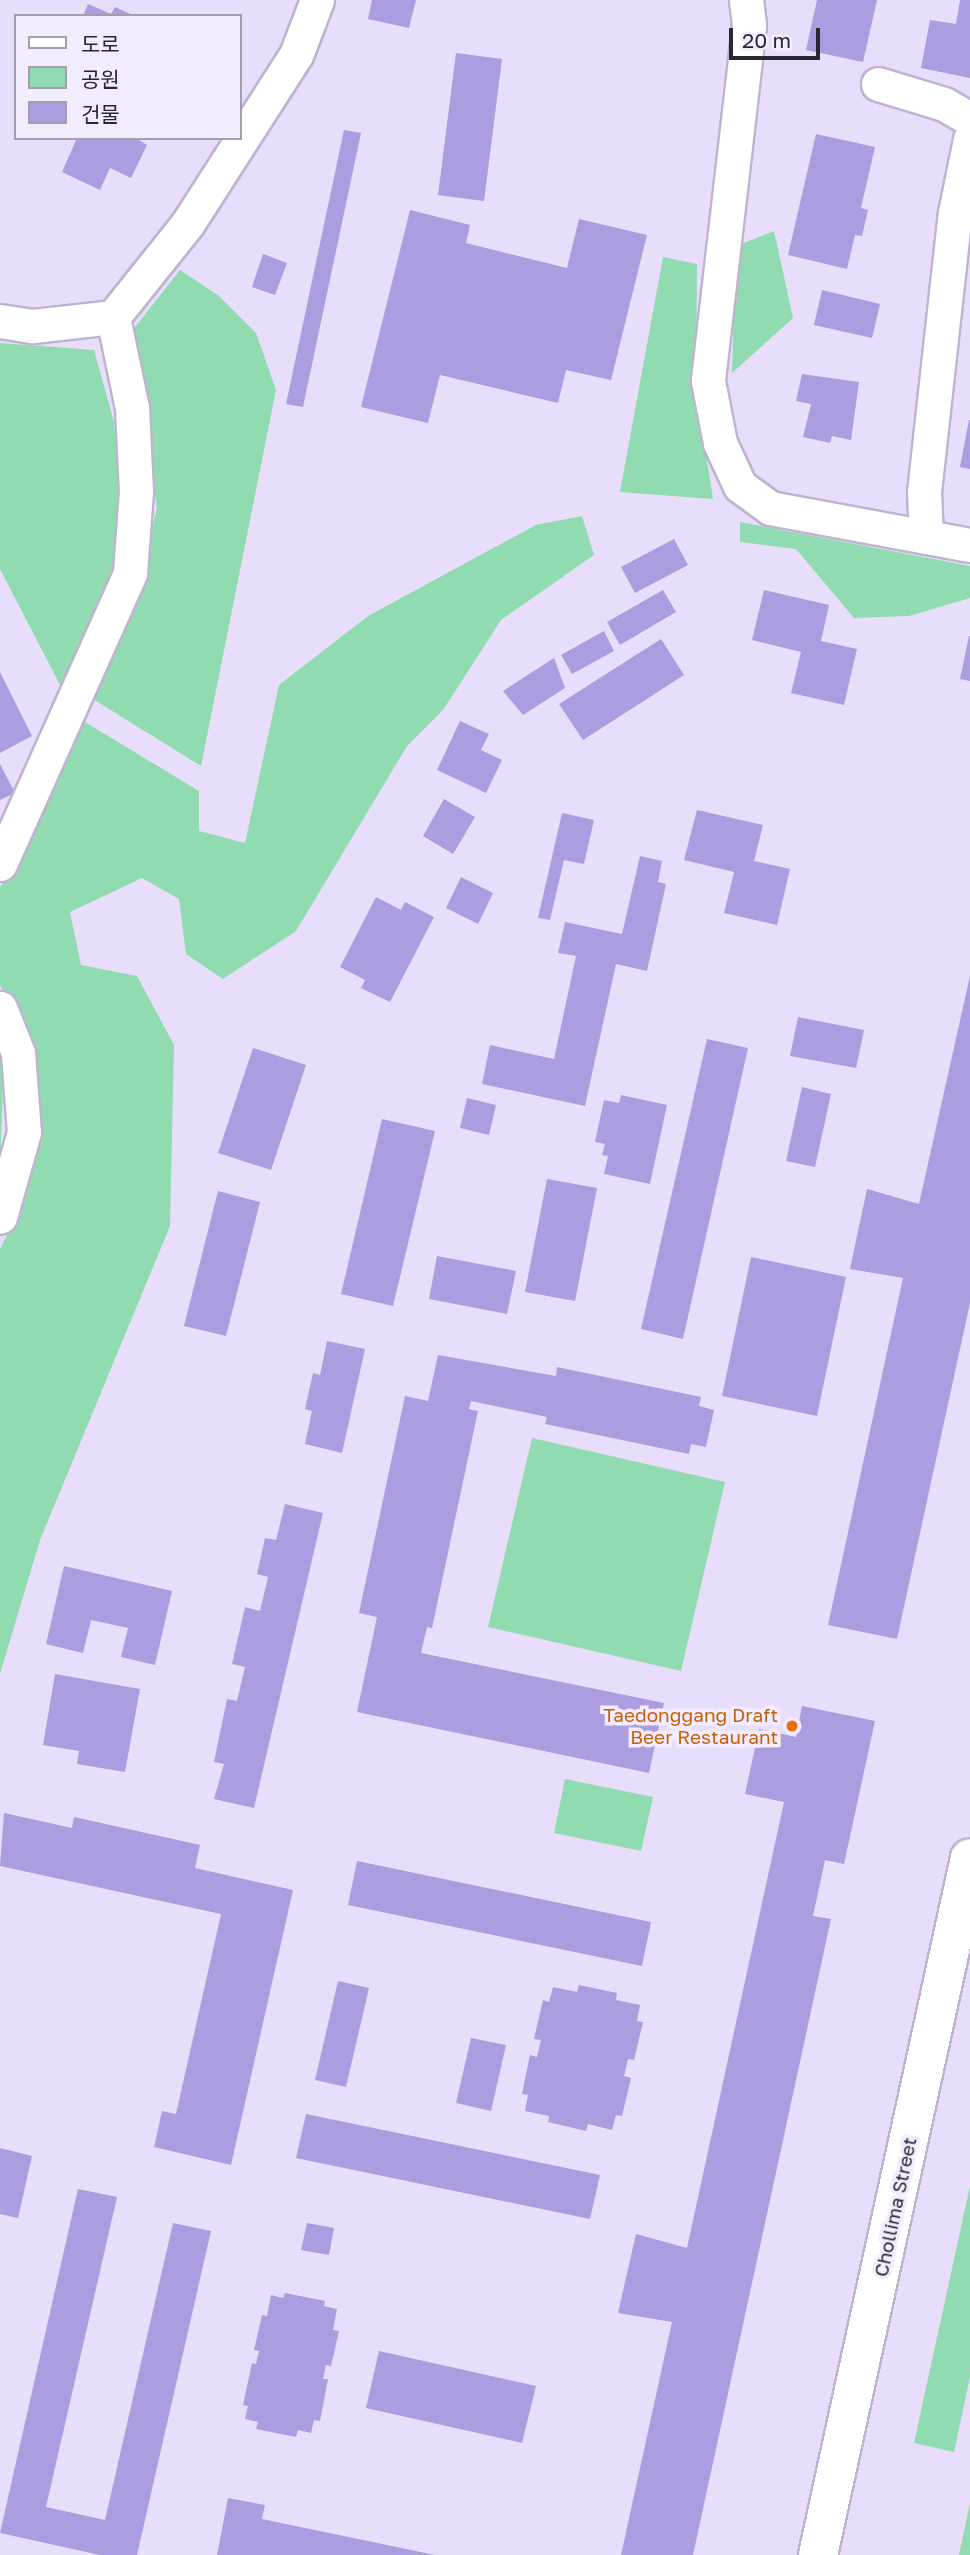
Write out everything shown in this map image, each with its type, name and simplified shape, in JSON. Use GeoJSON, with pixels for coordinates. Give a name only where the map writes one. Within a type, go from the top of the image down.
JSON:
{"type":"FeatureCollection","features":[{"type":"Feature","properties":{"kind":"main road","name":"Chollima Street"},"geometry":{"type":"LineString","coordinates":[[818,2555],[970,1858]]}},
{"type":"Feature","properties":{"kind":"street"},"geometry":{"type":"LineString","coordinates":[[242,139],[296,55],[317,0]]}},
{"type":"Feature","properties":{"kind":"street"},"geometry":{"type":"LineString","coordinates":[[746,0],[749,24],[708,381],[720,443],[740,486],[770,508],[970,545]]}},
{"type":"Feature","properties":{"kind":"street"},"geometry":{"type":"LineString","coordinates":[[877,84],[944,104],[970,120]]}},
{"type":"Feature","properties":{"kind":"street"},"geometry":{"type":"LineString","coordinates":[[926,537],[924,492],[955,213],[970,139]]}},
{"type":"Feature","properties":{"kind":"street"},"geometry":{"type":"LineString","coordinates":[[0,321],[33,326],[113,317],[188,223],[241,140]]}},
{"type":"Feature","properties":{"kind":"street"},"geometry":{"type":"LineString","coordinates":[[0,864],[130,573],[136,492],[132,408],[113,317]]}},
{"type":"Feature","properties":{"kind":"street"},"geometry":{"type":"LineString","coordinates":[[0,1008],[18,1053],[24,1132],[0,1217]]}},
{"type":"Feature","properties":{"kind":"green space"},"geometry":{"type":"Polygon","coordinates":[[[774,231],[793,318],[732,373],[736,246],[774,231]]]}},
{"type":"Feature","properties":{"kind":"green space"},"geometry":{"type":"Polygon","coordinates":[[[663,257],[697,264],[696,391],[713,499],[620,492],[663,257]]]}},
{"type":"Feature","properties":{"kind":"green space"},"geometry":{"type":"Polygon","coordinates":[[[180,270],[218,295],[256,333],[276,390],[201,766],[88,696],[129,622],[157,508],[132,331],[180,270]]]}},
{"type":"Feature","properties":{"kind":"green space"},"geometry":{"type":"Polygon","coordinates":[[[0,343],[94,350],[114,422],[121,504],[114,580],[60,685],[0,569],[0,343]]]}},
{"type":"Feature","properties":{"kind":"green space"},"geometry":{"type":"Polygon","coordinates":[[[582,516],[594,555],[501,620],[443,710],[407,746],[296,931],[223,979],[186,954],[179,899],[142,878],[70,912],[81,965],[137,976],[174,1045],[170,1226],[40,1540],[0,1674],[0,1249],[19,1212],[24,1043],[0,985],[0,888],[80,719],[199,791],[199,831],[245,843],[279,685],[368,616],[536,525],[582,516]]]}},
{"type":"Feature","properties":{"kind":"green space"},"geometry":{"type":"Polygon","coordinates":[[[740,522],[970,566],[970,598],[909,616],[854,618],[796,549],[740,542],[740,522]]]}},
{"type":"Feature","properties":{"kind":"green space"},"geometry":{"type":"Polygon","coordinates":[[[0,1045],[4,1058],[0,1168],[0,1045]]]}},
{"type":"Feature","properties":{"kind":"green space"},"geometry":{"type":"Polygon","coordinates":[[[532,1438],[725,1482],[681,1671],[488,1627],[532,1438]]]}},
{"type":"Feature","properties":{"kind":"green space"},"geometry":{"type":"Polygon","coordinates":[[[565,1779],[653,1797],[641,1851],[554,1833],[565,1779]]]}},
{"type":"Feature","properties":{"kind":"green space"},"geometry":{"type":"Polygon","coordinates":[[[970,2186],[970,2377],[954,2452],[914,2443],[970,2186]]]}},
{"type":"Feature","properties":{"kind":"green space"},"geometry":{"type":"Polygon","coordinates":[[[970,2503],[970,2555],[959,2555],[970,2503]]]}},
{"type":"Feature","properties":{"kind":"building"},"geometry":{"type":"Polygon","coordinates":[[[372,0],[416,0],[409,28],[368,19],[372,0]]]}},
{"type":"Feature","properties":{"kind":"building"},"geometry":{"type":"Polygon","coordinates":[[[817,0],[877,0],[863,62],[806,50],[817,0]]]}},
{"type":"Feature","properties":{"kind":"building"},"geometry":{"type":"Polygon","coordinates":[[[960,0],[970,0],[970,78],[921,68],[930,20],[956,24],[960,0]]]}},
{"type":"Feature","properties":{"kind":"building"},"geometry":{"type":"Polygon","coordinates":[[[88,4],[111,14],[84,14],[88,4]]]}},
{"type":"Feature","properties":{"kind":"building"},"geometry":{"type":"Polygon","coordinates":[[[115,7],[131,14],[111,14],[115,7]]]}},
{"type":"Feature","properties":{"kind":"building"},"geometry":{"type":"Polygon","coordinates":[[[456,53],[502,59],[484,201],[438,195],[456,53]]]}},
{"type":"Feature","properties":{"kind":"building"},"geometry":{"type":"Polygon","coordinates":[[[344,130],[361,133],[303,407],[286,404],[344,130]]]}},
{"type":"Feature","properties":{"kind":"building"},"geometry":{"type":"Polygon","coordinates":[[[816,134],[875,147],[861,208],[868,210],[862,236],[855,235],[847,269],[788,255],[816,134]]]}},
{"type":"Feature","properties":{"kind":"building"},"geometry":{"type":"Polygon","coordinates":[[[76,140],[139,140],[147,145],[131,178],[110,168],[100,190],[62,172],[76,140]]]}},
{"type":"Feature","properties":{"kind":"building"},"geometry":{"type":"Polygon","coordinates":[[[410,210],[470,225],[466,243],[567,268],[579,219],[647,235],[611,380],[566,370],[558,403],[440,375],[428,423],[361,407],[410,210]]]}},
{"type":"Feature","properties":{"kind":"building"},"geometry":{"type":"Polygon","coordinates":[[[263,254],[287,263],[275,295],[252,287],[263,254]]]}},
{"type":"Feature","properties":{"kind":"building"},"geometry":{"type":"Polygon","coordinates":[[[822,290],[880,304],[872,338],[814,325],[822,290]]]}},
{"type":"Feature","properties":{"kind":"building"},"geometry":{"type":"Polygon","coordinates":[[[802,374],[859,382],[851,440],[832,436],[830,443],[803,437],[811,404],[796,401],[802,374]]]}},
{"type":"Feature","properties":{"kind":"building"},"geometry":{"type":"Polygon","coordinates":[[[970,420],[970,469],[960,467],[970,420]]]}},
{"type":"Feature","properties":{"kind":"building"},"geometry":{"type":"Polygon","coordinates":[[[674,539],[688,565],[635,593],[621,567],[674,539]]]}},
{"type":"Feature","properties":{"kind":"building"},"geometry":{"type":"Polygon","coordinates":[[[663,590],[676,612],[620,645],[607,622],[663,590]]]}},
{"type":"Feature","properties":{"kind":"building"},"geometry":{"type":"Polygon","coordinates":[[[764,590],[829,605],[821,641],[857,649],[844,705],[791,693],[801,652],[752,640],[764,590]]]}},
{"type":"Feature","properties":{"kind":"building"},"geometry":{"type":"Polygon","coordinates":[[[604,631],[614,651],[572,674],[561,655],[604,631]]]}},
{"type":"Feature","properties":{"kind":"building"},"geometry":{"type":"Polygon","coordinates":[[[970,636],[970,681],[960,679],[970,636]]]}},
{"type":"Feature","properties":{"kind":"building"},"geometry":{"type":"Polygon","coordinates":[[[661,639],[684,675],[583,740],[559,704],[661,639]]]}},
{"type":"Feature","properties":{"kind":"building"},"geometry":{"type":"Polygon","coordinates":[[[554,658],[565,688],[523,715],[503,691],[554,658]]]}},
{"type":"Feature","properties":{"kind":"building"},"geometry":{"type":"Polygon","coordinates":[[[0,672],[32,736],[0,753],[0,672]]]}},
{"type":"Feature","properties":{"kind":"building"},"geometry":{"type":"Polygon","coordinates":[[[460,721],[489,734],[481,750],[502,760],[486,793],[437,770],[460,721]]]}},
{"type":"Feature","properties":{"kind":"building"},"geometry":{"type":"Polygon","coordinates":[[[0,764],[15,793],[0,800],[0,764]]]}},
{"type":"Feature","properties":{"kind":"building"},"geometry":{"type":"Polygon","coordinates":[[[444,799],[475,817],[453,854],[423,836],[444,799]]]}},
{"type":"Feature","properties":{"kind":"building"},"geometry":{"type":"Polygon","coordinates":[[[697,810],[763,825],[754,861],[790,869],[777,925],[724,913],[734,872],[684,860],[697,810]]]}},
{"type":"Feature","properties":{"kind":"building"},"geometry":{"type":"Polygon","coordinates":[[[562,813],[594,820],[584,864],[564,860],[550,920],[538,918],[562,813]]]}},
{"type":"Feature","properties":{"kind":"building"},"geometry":{"type":"Polygon","coordinates":[[[640,856],[662,861],[658,882],[666,884],[647,971],[616,964],[585,1106],[482,1084],[490,1045],[554,1059],[576,956],[558,953],[565,922],[622,934],[640,856]]]}},
{"type":"Feature","properties":{"kind":"building"},"geometry":{"type":"Polygon","coordinates":[[[461,877],[493,893],[478,924],[446,908],[461,877]]]}},
{"type":"Feature","properties":{"kind":"building"},"geometry":{"type":"Polygon","coordinates":[[[376,897],[401,910],[405,902],[434,917],[390,1002],[361,988],[365,980],[340,967],[376,897]]]}},
{"type":"Feature","properties":{"kind":"building"},"geometry":{"type":"Polygon","coordinates":[[[970,976],[970,1303],[897,1639],[828,1625],[903,1278],[850,1269],[867,1189],[919,1204],[970,976]]]}},
{"type":"Feature","properties":{"kind":"building"},"geometry":{"type":"Polygon","coordinates":[[[798,1017],[864,1030],[856,1068],[790,1056],[798,1017]]]}},
{"type":"Feature","properties":{"kind":"building"},"geometry":{"type":"Polygon","coordinates":[[[707,1039],[748,1048],[683,1339],[641,1329],[707,1039]]]}},
{"type":"Feature","properties":{"kind":"building"},"geometry":{"type":"Polygon","coordinates":[[[253,1048],[306,1065],[271,1170],[218,1153],[253,1048]]]}},
{"type":"Feature","properties":{"kind":"building"},"geometry":{"type":"Polygon","coordinates":[[[802,1087],[831,1094],[815,1167],[786,1161],[802,1087]]]}},
{"type":"Feature","properties":{"kind":"building"},"geometry":{"type":"Polygon","coordinates":[[[621,1095],[667,1105],[650,1184],[604,1174],[608,1156],[602,1155],[605,1144],[595,1142],[604,1100],[619,1103],[621,1095]]]}},
{"type":"Feature","properties":{"kind":"building"},"geometry":{"type":"Polygon","coordinates":[[[467,1098],[496,1105],[489,1135],[460,1128],[467,1098]]]}},
{"type":"Feature","properties":{"kind":"building"},"geometry":{"type":"Polygon","coordinates":[[[382,1119],[435,1131],[393,1306],[341,1294],[382,1119]]]}},
{"type":"Feature","properties":{"kind":"building"},"geometry":{"type":"Polygon","coordinates":[[[547,1179],[597,1188],[575,1301],[525,1292],[547,1179]]]}},
{"type":"Feature","properties":{"kind":"building"},"geometry":{"type":"Polygon","coordinates":[[[218,1191],[260,1202],[226,1336],[184,1326],[218,1191]]]}},
{"type":"Feature","properties":{"kind":"building"},"geometry":{"type":"Polygon","coordinates":[[[437,1256],[516,1271],[507,1314],[429,1299],[437,1256]]]}},
{"type":"Feature","properties":{"kind":"building"},"geometry":{"type":"Polygon","coordinates":[[[751,1257],[846,1277],[817,1416],[722,1396],[751,1257]]]}},
{"type":"Feature","properties":{"kind":"building"},"geometry":{"type":"Polygon","coordinates":[[[327,1341],[365,1349],[342,1453],[305,1444],[312,1411],[305,1409],[313,1373],[320,1375],[327,1341]]]}},
{"type":"Feature","properties":{"kind":"building"},"geometry":{"type":"Polygon","coordinates":[[[438,1355],[556,1376],[557,1367],[701,1397],[699,1406],[714,1410],[706,1447],[691,1444],[689,1454],[545,1424],[547,1417],[471,1401],[469,1409],[478,1411],[432,1628],[427,1627],[421,1653],[664,1703],[649,1773],[357,1712],[377,1617],[359,1613],[405,1396],[428,1401],[438,1355]]]}},
{"type":"Feature","properties":{"kind":"building"},"geometry":{"type":"Polygon","coordinates":[[[285,1504],[323,1513],[254,1808],[214,1799],[224,1764],[214,1762],[227,1699],[237,1701],[245,1667],[232,1664],[245,1607],[260,1611],[268,1577],[257,1574],[265,1538],[276,1540],[285,1504]]]}},
{"type":"Feature","properties":{"kind":"building"},"geometry":{"type":"Polygon","coordinates":[[[64,1566],[172,1591],[155,1665],[121,1657],[128,1628],[91,1620],[83,1653],[46,1644],[64,1566]]]}},
{"type":"Feature","properties":{"kind":"building"},"geometry":{"type":"Polygon","coordinates":[[[55,1674],[140,1689],[125,1772],[77,1764],[79,1751],[43,1745],[55,1674]]]}},
{"type":"Feature","properties":{"kind":"building"},"geometry":{"type":"Polygon","coordinates":[[[802,1706],[875,1721],[844,1864],[825,1860],[813,1916],[831,1919],[693,2555],[621,2555],[672,2322],[618,2313],[636,2234],[687,2248],[784,1802],[745,1794],[759,1729],[796,1737],[802,1706]]]}},
{"type":"Feature","properties":{"kind":"building"},"geometry":{"type":"Polygon","coordinates":[[[4,1813],[72,1828],[74,1817],[200,1845],[195,1868],[293,1890],[231,2165],[154,2147],[162,2111],[176,2114],[221,1914],[0,1866],[4,1813]]]}},
{"type":"Feature","properties":{"kind":"building"},"geometry":{"type":"Polygon","coordinates":[[[357,1861],[651,1922],[642,1966],[348,1905],[357,1861]]]}},
{"type":"Feature","properties":{"kind":"building"},"geometry":{"type":"Polygon","coordinates":[[[338,1981],[369,1988],[346,2087],[315,2080],[338,1981]]]}},
{"type":"Feature","properties":{"kind":"building"},"geometry":{"type":"Polygon","coordinates":[[[579,1985],[617,1993],[616,2000],[640,2005],[637,2021],[643,2022],[634,2060],[628,2059],[624,2076],[631,2078],[622,2116],[616,2115],[612,2130],[588,2124],[586,2131],[548,2122],[549,2116],[525,2111],[528,2095],[522,2094],[530,2055],[537,2057],[541,2040],[534,2039],[543,2000],[549,2002],[553,1987],[577,1992],[579,1985]]]}},
{"type":"Feature","properties":{"kind":"building"},"geometry":{"type":"Polygon","coordinates":[[[471,2038],[506,2045],[491,2111],[456,2103],[471,2038]]]}},
{"type":"Feature","properties":{"kind":"building"},"geometry":{"type":"Polygon","coordinates":[[[306,2114],[600,2175],[590,2219],[296,2158],[306,2114]]]}},
{"type":"Feature","properties":{"kind":"building"},"geometry":{"type":"Polygon","coordinates":[[[0,2148],[32,2156],[18,2218],[0,2214],[0,2148]]]}},
{"type":"Feature","properties":{"kind":"building"},"geometry":{"type":"Polygon","coordinates":[[[78,2189],[117,2197],[46,2507],[105,2520],[173,2223],[211,2231],[137,2555],[100,2555],[0,2533],[78,2189]]]}},
{"type":"Feature","properties":{"kind":"building"},"geometry":{"type":"Polygon","coordinates":[[[307,2223],[334,2228],[329,2255],[301,2250],[307,2223]]]}},
{"type":"Feature","properties":{"kind":"building"},"geometry":{"type":"Polygon","coordinates":[[[285,2293],[325,2301],[324,2306],[337,2309],[333,2330],[339,2331],[331,2366],[326,2365],[323,2379],[328,2379],[320,2421],[314,2420],[311,2433],[298,2430],[296,2437],[256,2429],[258,2422],[245,2419],[248,2406],[243,2405],[252,2363],[256,2364],[259,2351],[254,2350],[262,2315],[267,2316],[271,2295],[283,2298],[285,2293]]]}},
{"type":"Feature","properties":{"kind":"building"},"geometry":{"type":"Polygon","coordinates":[[[379,2351],[536,2386],[522,2443],[366,2408],[379,2351]]]}},
{"type":"Feature","properties":{"kind":"building"},"geometry":{"type":"Polygon","coordinates":[[[228,2498],[265,2505],[262,2519],[435,2555],[217,2555],[228,2498]]]}},
{"type":"Feature","properties":{"kind":"place","name":"Taedonggang Draft Beer Restaurant"},"geometry":{"type":"Point","coordinates":[792,1726]}}]}
